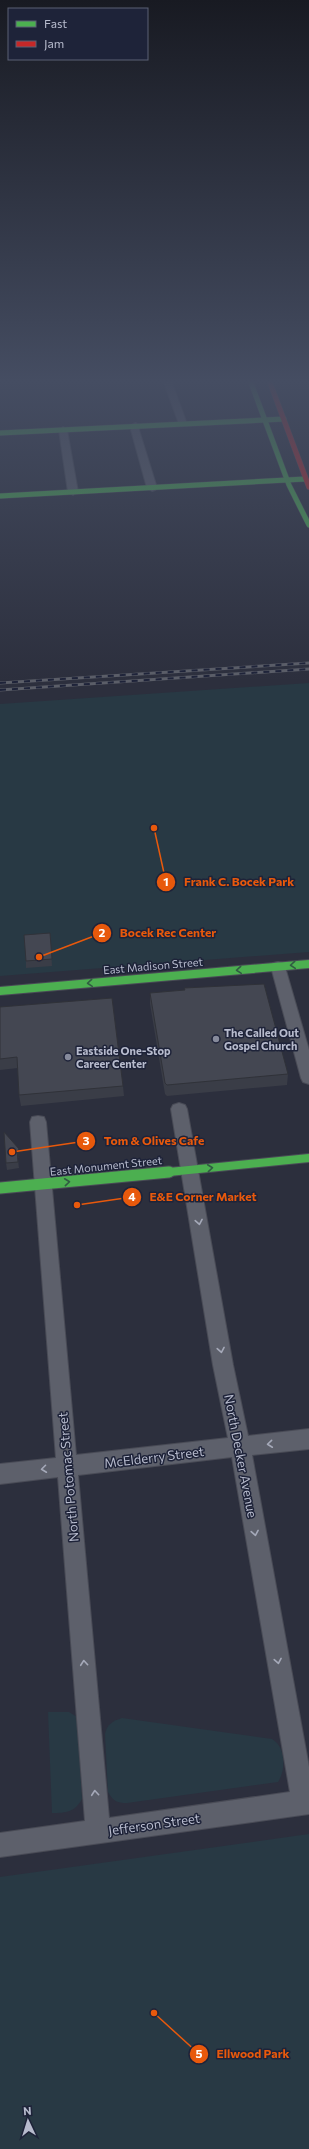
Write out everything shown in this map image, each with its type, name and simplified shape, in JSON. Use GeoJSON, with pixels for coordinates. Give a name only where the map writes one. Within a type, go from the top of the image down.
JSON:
{"type":"FeatureCollection","features":[{"type":"Feature","properties":{"kind":"main road"},"geometry":{"type":"LineString","coordinates":[[0,496],[282,480]]}},
{"type":"Feature","properties":{"kind":"main road"},"geometry":{"type":"LineString","coordinates":[[287,480],[309,525]]}},
{"type":"Feature","properties":{"kind":"main road"},"geometry":{"type":"LineString","coordinates":[[293,480],[308,481]]}},
{"type":"Feature","properties":{"kind":"main road","name":"East Madison Street"},"geometry":{"type":"LineString","coordinates":[[0,991],[309,964]]}},
{"type":"Feature","properties":{"kind":"main road","name":"East Monument Street"},"geometry":{"type":"LineString","coordinates":[[0,1188],[309,1158]]}},
{"type":"Feature","properties":{"kind":"street"},"geometry":{"type":"LineString","coordinates":[[71,480],[73,492]]}},
{"type":"Feature","properties":{"kind":"street"},"geometry":{"type":"LineString","coordinates":[[150,480],[152,488]]}},
{"type":"Feature","properties":{"kind":"street"},"geometry":{"type":"LineString","coordinates":[[278,967],[309,1078]]}},
{"type":"Feature","properties":{"kind":"street","name":"North Decker Avenue"},"geometry":{"type":"LineString","coordinates":[[180,1109],[223,1365],[240,1447],[307,1803]]}},
{"type":"Feature","properties":{"kind":"street","name":"North Potomac Street"},"geometry":{"type":"LineString","coordinates":[[38,1122],[98,1832]]}},
{"type":"Feature","properties":{"kind":"street","name":"McElderry Street"},"geometry":{"type":"LineString","coordinates":[[0,1474],[309,1439]]}},
{"type":"Feature","properties":{"kind":"street","name":"Jefferson Street"},"geometry":{"type":"LineString","coordinates":[[0,1845],[307,1803]]}},
{"type":"Feature","properties":{"kind":"shaded area"},"geometry":{"type":"Polygon","coordinates":[[[309,683],[309,952],[0,976],[0,704],[309,683]]]}},
{"type":"Feature","properties":{"kind":"shaded area"},"geometry":{"type":"Polygon","coordinates":[[[48,1712],[69,1712],[77,1717],[82,1799],[76,1807],[70,1811],[62,1813],[52,1813],[48,1712]]]}},
{"type":"Feature","properties":{"kind":"shaded area"},"geometry":{"type":"Polygon","coordinates":[[[122,1718],[272,1739],[280,1747],[282,1753],[283,1765],[281,1777],[278,1782],[127,1803],[118,1802],[112,1798],[108,1792],[105,1734],[111,1723],[122,1718]]]}},
{"type":"Feature","properties":{"kind":"shaded area"},"geometry":{"type":"Polygon","coordinates":[[[309,1834],[309,2149],[0,2149],[0,1877],[309,1834]]]}},
{"type":"Feature","properties":{"kind":"building"},"geometry":{"type":"Polygon","coordinates":[[[50,933],[52,959],[26,961],[24,935],[50,933]]]}},
{"type":"Feature","properties":{"kind":"building","name":"The Called Out Gospel Church"},"geometry":{"type":"Polygon","coordinates":[[[264,984],[288,1074],[167,1085],[165,1083],[150,993],[185,990],[184,988],[264,984]]]}},
{"type":"Feature","properties":{"kind":"building","name":"Eastside One-Stop Career Center"},"geometry":{"type":"Polygon","coordinates":[[[112,998],[123,1086],[19,1095],[17,1057],[0,1059],[0,1007],[112,998]]]}},
{"type":"Feature","properties":{"kind":"building"},"geometry":{"type":"Polygon","coordinates":[[[4,1132],[19,1149],[17,1151],[18,1162],[6,1163],[4,1132]]]}},
{"type":"Feature","properties":{"kind":"railway"},"geometry":{"type":"LineString","coordinates":[[0,683],[309,663]]}},
{"type":"Feature","properties":{"kind":"railway"},"geometry":{"type":"LineString","coordinates":[[0,690],[309,669]]}},
{"type":"Feature","properties":{"kind":"traffic: fast"},"geometry":{"type":"LineString","coordinates":[[0,496],[282,480]]}},
{"type":"Feature","properties":{"kind":"traffic: fast"},"geometry":{"type":"LineString","coordinates":[[287,480],[309,525]]}},
{"type":"Feature","properties":{"kind":"traffic: fast"},"geometry":{"type":"LineString","coordinates":[[0,991],[309,964]]}},
{"type":"Feature","properties":{"kind":"traffic: fast"},"geometry":{"type":"LineString","coordinates":[[0,1188],[309,1158]]}},
{"type":"Feature","properties":{"kind":"traffic: jam"},"geometry":{"type":"LineString","coordinates":[[306,480],[309,487]]}},
{"type":"Feature","properties":{"kind":"place","name":"Frank C. Bocek Park"},"geometry":{"type":"Point","coordinates":[154,828]}},
{"type":"Feature","properties":{"kind":"place","name":"Bocek Rec Center"},"geometry":{"type":"Point","coordinates":[39,957]}},
{"type":"Feature","properties":{"kind":"place","name":"The Called Out Gospel Church"},"geometry":{"type":"Point","coordinates":[216,1039]}},
{"type":"Feature","properties":{"kind":"place","name":"Eastside One-Stop Career Center"},"geometry":{"type":"Point","coordinates":[68,1057]}},
{"type":"Feature","properties":{"kind":"place","name":"Tom & Olives Cafe"},"geometry":{"type":"Point","coordinates":[12,1152]}},
{"type":"Feature","properties":{"kind":"place","name":"E&E Corner Market"},"geometry":{"type":"Point","coordinates":[77,1205]}},
{"type":"Feature","properties":{"kind":"place","name":"Ellwood Park"},"geometry":{"type":"Point","coordinates":[154,2013]}}]}
